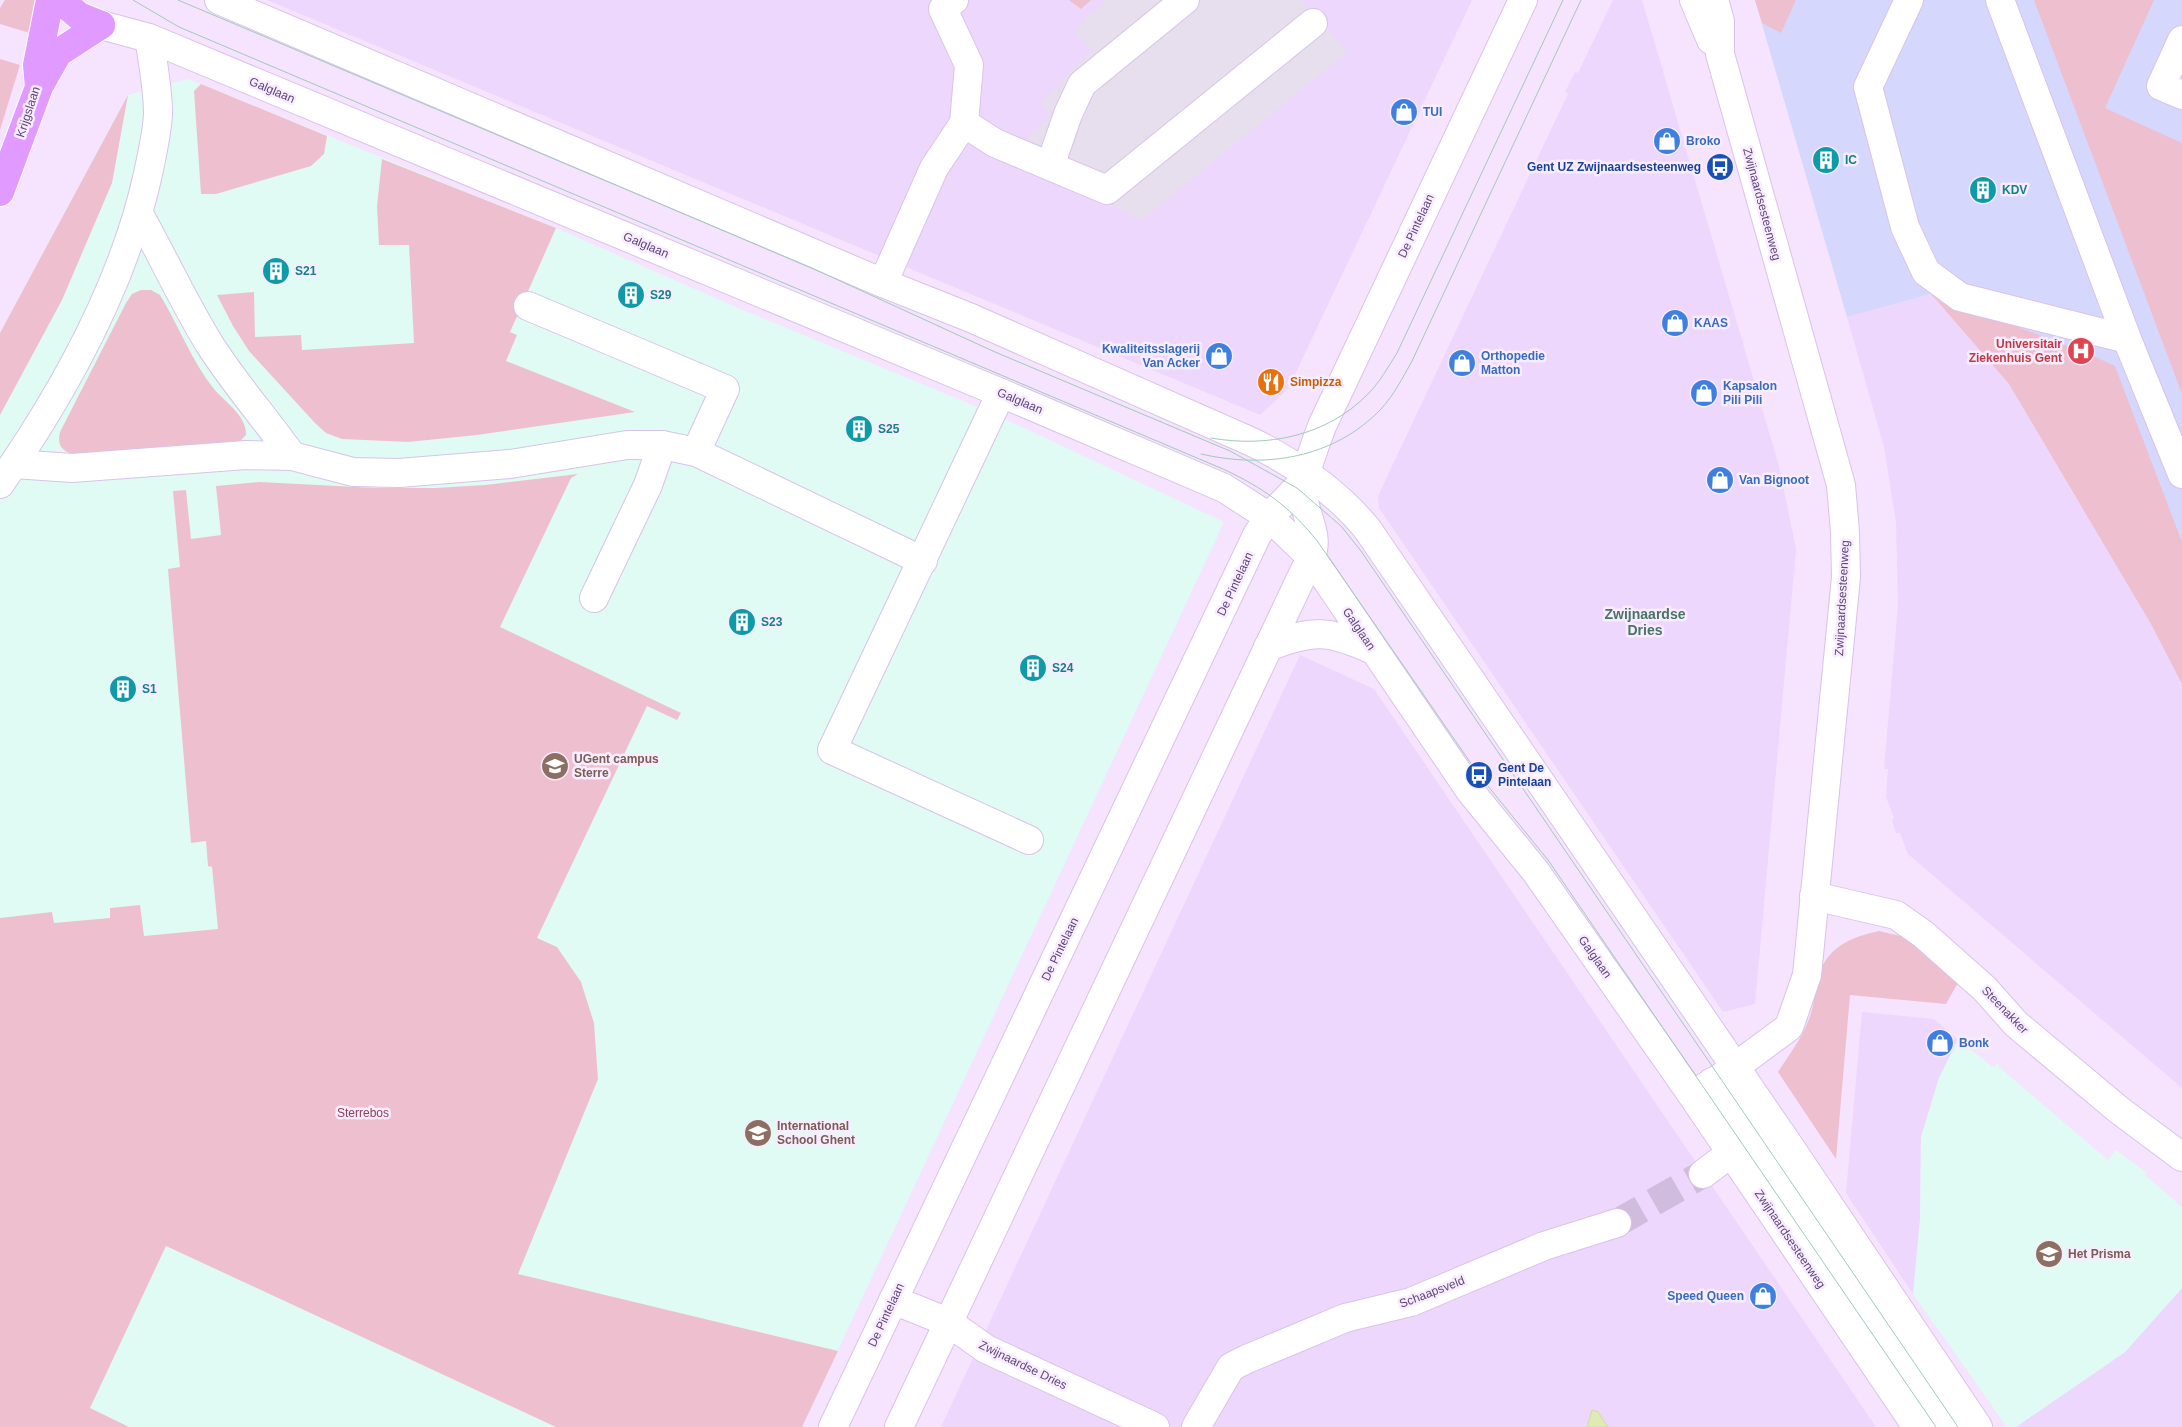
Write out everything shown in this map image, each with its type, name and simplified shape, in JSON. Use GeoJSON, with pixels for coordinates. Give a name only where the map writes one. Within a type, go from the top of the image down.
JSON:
{"type":"FeatureCollection","features":[{"type":"Feature","properties":{"kind":"main road","name":"Krijgslaan"},"geometry":{"type":"LineString","coordinates":[[0,192],[39,87],[37,65],[50,0]]}},
{"type":"Feature","properties":{"kind":"main road"},"geometry":{"type":"LineString","coordinates":[[60,0],[79,16],[101,25]]}},
{"type":"Feature","properties":{"kind":"main road"},"geometry":{"type":"LineString","coordinates":[[39,87],[58,53],[101,25]]}},
{"type":"Feature","properties":{"kind":"street"},"geometry":{"type":"LineString","coordinates":[[219,0],[883,283],[972,318],[1252,442],[1343,503],[1368,530],[1735,1067],[1978,1427]]}},
{"type":"Feature","properties":{"kind":"street"},"geometry":{"type":"LineString","coordinates":[[883,283],[934,168],[964,123],[969,65],[942,9],[954,0]]}},
{"type":"Feature","properties":{"kind":"street"},"geometry":{"type":"LineString","coordinates":[[1050,166],[1068,114],[1082,84],[1185,0]]}},
{"type":"Feature","properties":{"kind":"street","name":"De Pintelaan"},"geometry":{"type":"LineString","coordinates":[[899,1427],[1310,556],[1314,537],[1304,500],[1305,478],[1327,413],[1523,0]]}},
{"type":"Feature","properties":{"kind":"street","name":"Zwijnaardsesteenweg"},"geometry":{"type":"LineString","coordinates":[[1694,0],[1706,32],[1720,54]]}},
{"type":"Feature","properties":{"kind":"street","name":"Zwijnaardsesteenweg"},"geometry":{"type":"LineString","coordinates":[[1714,0],[1720,21],[1720,54],[1841,485],[1846,532],[1845,587],[1807,974],[1789,1027],[1702,1089],[1731,1153],[1917,1427]]}},
{"type":"Feature","properties":{"kind":"street"},"geometry":{"type":"LineString","coordinates":[[1909,0],[1868,87],[1905,227],[1926,272],[1960,296],[2128,339]]}},
{"type":"Feature","properties":{"kind":"street"},"geometry":{"type":"LineString","coordinates":[[2000,0],[2128,339],[2182,474]]}},
{"type":"Feature","properties":{"kind":"street"},"geometry":{"type":"LineString","coordinates":[[964,123],[995,143],[1107,190],[1313,23]]}},
{"type":"Feature","properties":{"kind":"street","name":"Galglaan"},"geometry":{"type":"LineString","coordinates":[[101,25],[149,38],[1001,393],[1224,488],[1269,517],[1310,556],[1471,792],[1536,872],[1702,1089]]}},
{"type":"Feature","properties":{"kind":"street"},"geometry":{"type":"LineString","coordinates":[[7,474],[48,409],[99,312],[139,214],[153,152],[158,116],[157,87],[149,38]]}},
{"type":"Feature","properties":{"kind":"street"},"geometry":{"type":"LineString","coordinates":[[2182,40],[2160,86],[2182,95]]}},
{"type":"Feature","properties":{"kind":"street"},"geometry":{"type":"LineString","coordinates":[[139,214],[209,344],[235,382],[292,456]]}},
{"type":"Feature","properties":{"kind":"street"},"geometry":{"type":"LineString","coordinates":[[528,306],[725,389],[696,452]]}},
{"type":"Feature","properties":{"kind":"street"},"geometry":{"type":"LineString","coordinates":[[1001,393],[832,750],[1028,840]]}},
{"type":"Feature","properties":{"kind":"street"},"geometry":{"type":"LineString","coordinates":[[7,474],[246,455],[292,456],[353,472],[399,473],[510,464],[627,446],[662,445],[696,452],[923,561]]}},
{"type":"Feature","properties":{"kind":"street"},"geometry":{"type":"LineString","coordinates":[[594,598],[648,485],[662,445]]}},
{"type":"Feature","properties":{"kind":"street","name":"De Pintelaan"},"geometry":{"type":"LineString","coordinates":[[834,1427],[1257,535],[1269,517],[1305,478]]}},
{"type":"Feature","properties":{"kind":"street"},"geometry":{"type":"LineString","coordinates":[[1268,647],[1293,637],[1321,633],[1345,637],[1373,650]]}},
{"type":"Feature","properties":{"kind":"street","name":"Steenakker"},"geometry":{"type":"LineString","coordinates":[[1814,896],[1896,915],[1916,929],[1985,989],[2016,1024],[2119,1110],[2182,1157]]}},
{"type":"Feature","properties":{"kind":"street"},"geometry":{"type":"LineString","coordinates":[[1702,1089],[1947,1427]]}},
{"type":"Feature","properties":{"kind":"street"},"geometry":{"type":"LineString","coordinates":[[1703,1174],[1731,1153]]}},
{"type":"Feature","properties":{"kind":"street","name":"Schaapsveld"},"geometry":{"type":"LineString","coordinates":[[1196,1427],[1231,1367],[1247,1359],[1345,1318],[1411,1302],[1544,1246],[1617,1222]]}},
{"type":"Feature","properties":{"kind":"street","name":"Zwijnaardse Dries"},"geometry":{"type":"LineString","coordinates":[[893,1300],[948,1322],[986,1349],[1155,1427]]}},
{"type":"Feature","properties":{"kind":"shaded area"},"geometry":{"type":"Polygon","coordinates":[[[267,0],[1472,0],[1288,389],[1260,415],[267,0]]]}},
{"type":"Feature","properties":{"kind":"shaded area"},"geometry":{"type":"Polygon","coordinates":[[[1107,0],[1302,0],[1348,52],[1142,220],[1076,189],[1010,164],[1023,143],[1050,114],[1040,104],[1092,50],[1074,33],[1090,14],[1107,0]]]}},
{"type":"Feature","properties":{"kind":"shaded area"},"geometry":{"type":"Polygon","coordinates":[[[1613,0],[1642,0],[1779,466],[1796,549],[1755,1004],[1723,1012],[1379,508],[1378,496],[1568,94],[1565,92],[1575,72],[1578,73],[1613,0]]]}},
{"type":"Feature","properties":{"kind":"shaded area","name":"Universitair Ziekenhuis Gent"},"geometry":{"type":"Polygon","coordinates":[[[1755,0],[2182,0],[2182,684],[2151,624],[2009,384],[1943,306],[1931,294],[1847,317],[1755,0]]]}},
{"type":"Feature","properties":{"kind":"shaded area","name":"UGent campus Sterre"},"geometry":{"type":"Polygon","coordinates":[[[188,79],[556,228],[731,305],[992,413],[1224,522],[802,1427],[0,1427],[0,333],[128,95],[188,79]]]}},
{"type":"Feature","properties":{"kind":"shaded area"},"geometry":{"type":"Polygon","coordinates":[[[1931,294],[2009,384],[2151,624],[2182,684],[2182,1088],[1908,854],[1900,833],[1896,833],[1892,820],[1894,818],[1886,797],[1888,769],[1884,769],[1898,605],[1896,522],[1884,447],[1847,317],[1931,294]]]}},
{"type":"Feature","properties":{"kind":"shaded area"},"geometry":{"type":"Polygon","coordinates":[[[1300,655],[1374,689],[1876,1427],[941,1427],[1300,655]]]}},
{"type":"Feature","properties":{"kind":"shaded area"},"geometry":{"type":"Polygon","coordinates":[[[1862,1012],[1934,1019],[1958,1040],[1939,1078],[1921,1137],[1920,1220],[1913,1294],[1846,1193],[1862,1012]]]}},
{"type":"Feature","properties":{"kind":"shaded area","name":"Het Prisma"},"geometry":{"type":"Polygon","coordinates":[[[1958,1040],[1993,1067],[1998,1063],[1998,1066],[2108,1160],[2116,1150],[2147,1173],[2145,1175],[2182,1207],[2182,1288],[2125,1352],[2016,1427],[2007,1427],[1913,1294],[1920,1220],[1921,1137],[1939,1078],[1958,1040]]]}},
{"type":"Feature","properties":{"kind":"shaded area"},"geometry":{"type":"Polygon","coordinates":[[[2182,1288],[2182,1427],[2016,1427],[2125,1352],[2182,1288]]]}},
{"type":"Feature","properties":{"kind":"shaded area"},"geometry":{"type":"Polygon","coordinates":[[[1592,1410],[1598,1412],[1608,1427],[1587,1427],[1592,1410]]]}},
{"type":"Feature","properties":{"kind":"green space"},"geometry":{"type":"Polygon","coordinates":[[[5,0],[37,0],[33,34],[0,24],[0,8],[5,0]]]}},
{"type":"Feature","properties":{"kind":"green space"},"geometry":{"type":"Polygon","coordinates":[[[1069,0],[1091,0],[1081,9],[1069,0]]]}},
{"type":"Feature","properties":{"kind":"green space"},"geometry":{"type":"Polygon","coordinates":[[[1755,0],[1796,0],[1781,33],[1762,23],[1755,0]]]}},
{"type":"Feature","properties":{"kind":"green space"},"geometry":{"type":"Polygon","coordinates":[[[2034,0],[2154,0],[2105,108],[2182,143],[2182,394],[2034,0]]]}},
{"type":"Feature","properties":{"kind":"green space"},"geometry":{"type":"Polygon","coordinates":[[[0,59],[20,65],[0,130],[0,59]]]}},
{"type":"Feature","properties":{"kind":"green space"},"geometry":{"type":"Polygon","coordinates":[[[201,84],[327,136],[324,154],[311,166],[216,194],[201,194],[194,91],[201,84]]]}},
{"type":"Feature","properties":{"kind":"green space"},"geometry":{"type":"Polygon","coordinates":[[[128,95],[112,183],[62,300],[0,415],[0,333],[128,95]]]}},
{"type":"Feature","properties":{"kind":"green space"},"geometry":{"type":"Polygon","coordinates":[[[382,159],[556,228],[510,332],[517,335],[506,361],[635,412],[477,435],[408,442],[342,439],[326,433],[315,423],[249,351],[217,295],[254,292],[255,337],[301,335],[302,350],[414,343],[409,245],[379,245],[377,206],[382,159]]]}},
{"type":"Feature","properties":{"kind":"green space"},"geometry":{"type":"Polygon","coordinates":[[[141,290],[151,290],[160,295],[206,378],[243,422],[246,435],[240,441],[229,444],[73,454],[65,451],[61,446],[59,440],[60,432],[126,303],[132,294],[141,290]]]}},
{"type":"Feature","properties":{"kind":"green space"},"geometry":{"type":"Polygon","coordinates":[[[1931,294],[2115,366],[2182,542],[2182,684],[2151,624],[2009,384],[1931,294]]]}},
{"type":"Feature","properties":{"kind":"green space","name":"Sterrebos"},"geometry":{"type":"Polygon","coordinates":[[[578,474],[571,478],[500,627],[681,713],[677,720],[647,706],[537,938],[557,947],[581,982],[594,1023],[598,1079],[518,1274],[838,1351],[802,1427],[556,1427],[166,1246],[90,1408],[129,1427],[0,1427],[0,918],[52,912],[54,923],[110,918],[110,908],[140,905],[144,936],[218,929],[212,867],[208,866],[206,841],[191,843],[168,569],[180,567],[173,491],[186,490],[191,539],[221,535],[216,486],[260,482],[376,488],[435,488],[485,485],[578,474]]]}},
{"type":"Feature","properties":{"kind":"green space"},"geometry":{"type":"Polygon","coordinates":[[[1879,931],[1909,938],[1960,979],[1946,1004],[1850,995],[1836,1159],[1778,1072],[1806,1026],[1811,1014],[1818,977],[1827,958],[1841,945],[1850,940],[1879,931]]]}},
{"type":"Feature","properties":{"kind":"tunnel"},"geometry":{"type":"LineString","coordinates":[[1617,1223],[1703,1174]]}},
{"type":"Feature","properties":{"kind":"tram line"},"geometry":{"type":"LineString","coordinates":[[133,0],[179,27],[1223,469],[1251,483],[1275,499],[1297,518],[1318,542],[1479,775],[1548,860],[1936,1427]]}},
{"type":"Feature","properties":{"kind":"tram line"},"geometry":{"type":"LineString","coordinates":[[178,0],[812,268],[995,352],[1230,451],[1297,488],[1341,526],[1361,551],[1958,1427]]}},
{"type":"Feature","properties":{"kind":"tram line"},"geometry":{"type":"LineString","coordinates":[[1211,438],[1253,441],[1295,436],[1334,420],[1368,394],[1384,374],[1397,353],[1563,0]]}},
{"type":"Feature","properties":{"kind":"tram line"},"geometry":{"type":"LineString","coordinates":[[1201,454],[1250,460],[1298,456],[1321,449],[1342,439],[1362,426],[1386,404],[1412,361],[1581,0]]}},
{"type":"Feature","properties":{"kind":"place","name":"TUI"},"geometry":{"type":"Point","coordinates":[1404,112]}},
{"type":"Feature","properties":{"kind":"place","name":"Broko"},"geometry":{"type":"Point","coordinates":[1667,141]}},
{"type":"Feature","properties":{"kind":"place","name":"IC"},"geometry":{"type":"Point","coordinates":[1826,160]}},
{"type":"Feature","properties":{"kind":"place","name":"Gent UZ Zwijnaardsesteenweg"},"geometry":{"type":"Point","coordinates":[1720,167]}},
{"type":"Feature","properties":{"kind":"place","name":"KDV"},"geometry":{"type":"Point","coordinates":[1983,190]}},
{"type":"Feature","properties":{"kind":"place","name":"S21"},"geometry":{"type":"Point","coordinates":[276,271]}},
{"type":"Feature","properties":{"kind":"place","name":"S29"},"geometry":{"type":"Point","coordinates":[631,295]}},
{"type":"Feature","properties":{"kind":"place","name":"KAAS"},"geometry":{"type":"Point","coordinates":[1675,323]}},
{"type":"Feature","properties":{"kind":"place","name":"Universitair Ziekenhuis Gent"},"geometry":{"type":"Point","coordinates":[2081,351]}},
{"type":"Feature","properties":{"kind":"place","name":"Kwaliteitsslagerij Van Acker"},"geometry":{"type":"Point","coordinates":[1219,356]}},
{"type":"Feature","properties":{"kind":"place","name":"Orthopedie Matton"},"geometry":{"type":"Point","coordinates":[1462,363]}},
{"type":"Feature","properties":{"kind":"place","name":"Simpizza"},"geometry":{"type":"Point","coordinates":[1271,382]}},
{"type":"Feature","properties":{"kind":"place","name":"Kapsalon Pili Pili"},"geometry":{"type":"Point","coordinates":[1704,393]}},
{"type":"Feature","properties":{"kind":"place","name":"S25"},"geometry":{"type":"Point","coordinates":[859,429]}},
{"type":"Feature","properties":{"kind":"place","name":"Van Bignoot"},"geometry":{"type":"Point","coordinates":[1720,480]}},
{"type":"Feature","properties":{"kind":"place","name":"S23"},"geometry":{"type":"Point","coordinates":[742,622]}},
{"type":"Feature","properties":{"kind":"place","name":"S24"},"geometry":{"type":"Point","coordinates":[1033,668]}},
{"type":"Feature","properties":{"kind":"place","name":"S1"},"geometry":{"type":"Point","coordinates":[123,689]}},
{"type":"Feature","properties":{"kind":"place","name":"UGent campus Sterre"},"geometry":{"type":"Point","coordinates":[555,766]}},
{"type":"Feature","properties":{"kind":"place","name":"Gent De Pintelaan"},"geometry":{"type":"Point","coordinates":[1479,775]}},
{"type":"Feature","properties":{"kind":"place","name":"Bonk"},"geometry":{"type":"Point","coordinates":[1940,1043]}},
{"type":"Feature","properties":{"kind":"place","name":"International School Ghent"},"geometry":{"type":"Point","coordinates":[758,1133]}},
{"type":"Feature","properties":{"kind":"place","name":"Het Prisma"},"geometry":{"type":"Point","coordinates":[2049,1254]}},
{"type":"Feature","properties":{"kind":"place","name":"Speed Queen"},"geometry":{"type":"Point","coordinates":[1763,1296]}},
{"type":"Feature","properties":{"kind":"district","name":"Zwijnaardse Dries"},"geometry":{"type":"Point","coordinates":[1645,622]}}]}
